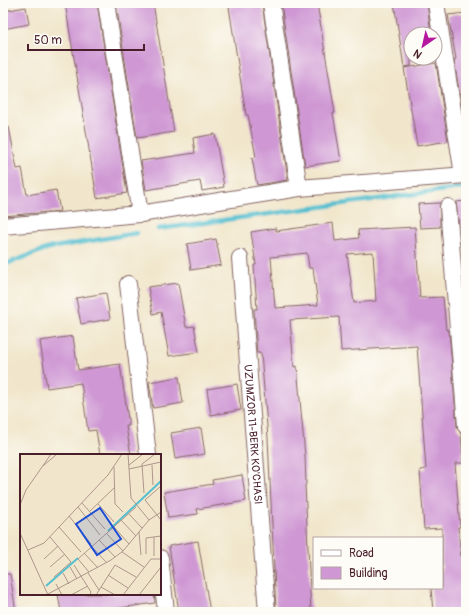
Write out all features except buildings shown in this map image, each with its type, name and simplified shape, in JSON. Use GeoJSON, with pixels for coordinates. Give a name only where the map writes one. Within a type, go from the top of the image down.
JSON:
{"type":"FeatureCollection","features":[{"type":"Feature","properties":{"kind":"street"},"geometry":{"type":"LineString","coordinates":[[106,3],[140,214]]}},
{"type":"Feature","properties":{"kind":"street"},"geometry":{"type":"LineString","coordinates":[[271,3],[299,188]]}},
{"type":"Feature","properties":{"kind":"street"},"geometry":{"type":"LineString","coordinates":[[3,226],[140,214],[299,188],[465,175],[436,3]]}},
{"type":"Feature","properties":{"kind":"street"},"geometry":{"type":"LineString","coordinates":[[448,207],[466,426]]}},
{"type":"Feature","properties":{"kind":"street","name":"UZUMZOR 11-BERK KO'CHASI"},"geometry":{"type":"LineString","coordinates":[[240,258],[267,612]]}},
{"type":"Feature","properties":{"kind":"street"},"geometry":{"type":"LineString","coordinates":[[128,284],[148,454]]}},
{"type":"Feature","properties":{"kind":"street"},"geometry":{"type":"LineString","coordinates":[[161,567],[166,612]]}},
{"type":"Feature","properties":{"kind":"waterway"},"geometry":{"type":"LineString","coordinates":[[158,229],[466,187]]}},
{"type":"Feature","properties":{"kind":"waterway"},"geometry":{"type":"LineString","coordinates":[[3,265],[49,248],[137,233]]}}]}
